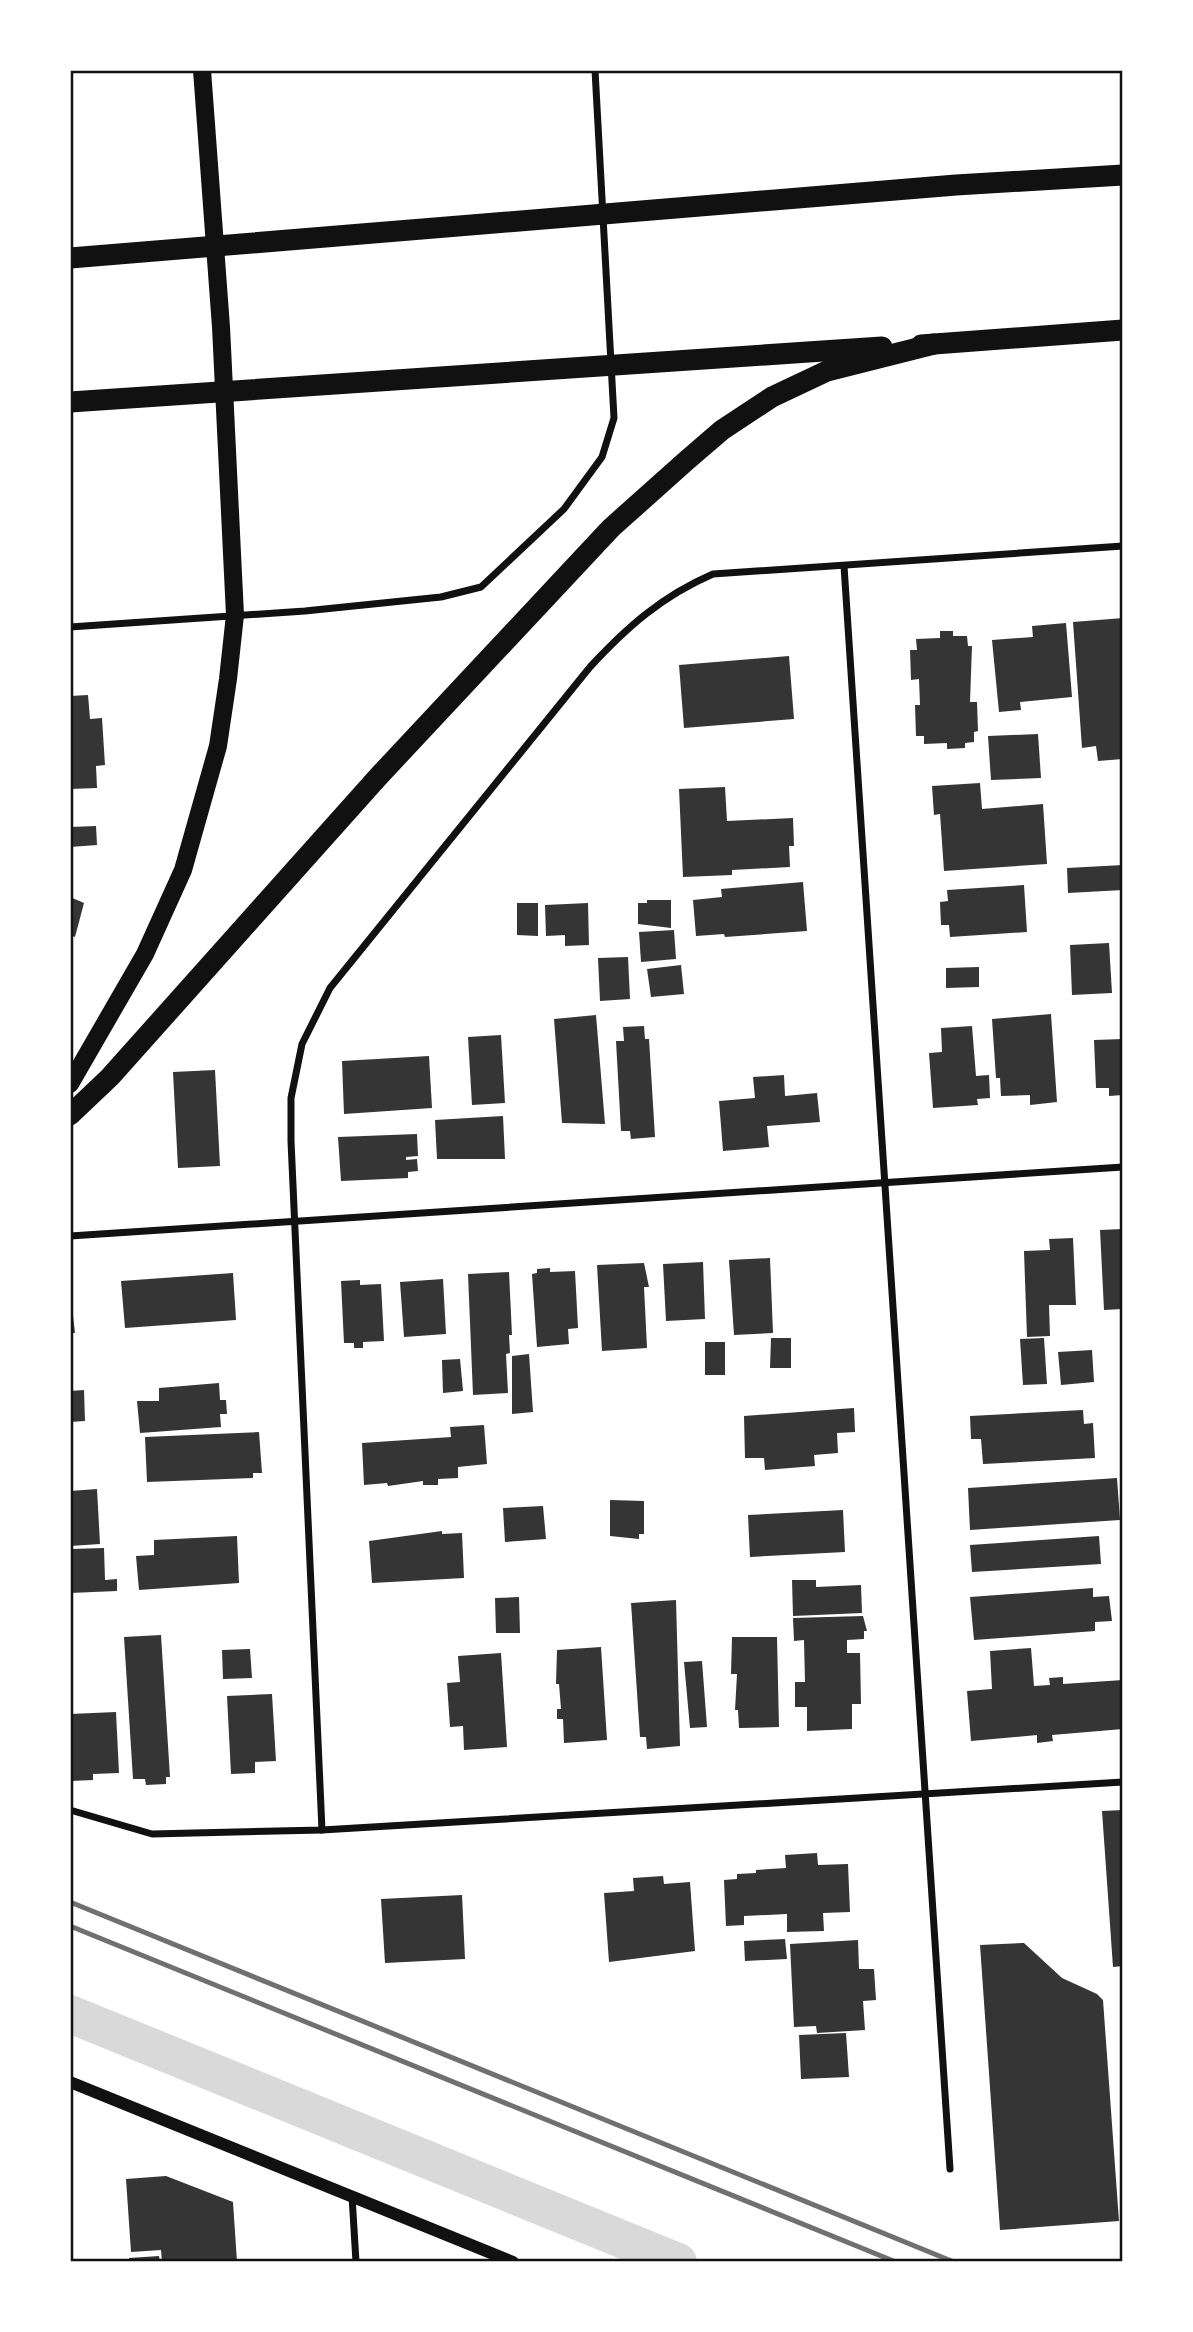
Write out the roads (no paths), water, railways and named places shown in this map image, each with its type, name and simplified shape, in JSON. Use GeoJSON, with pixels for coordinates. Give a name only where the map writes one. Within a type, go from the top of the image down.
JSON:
{"type":"FeatureCollection","features":[{"type":"Feature","properties":{"kind":"highway"},"geometry":{"type":"LineString","coordinates":[[70,257],[942,186],[1123,176]]}},
{"type":"Feature","properties":{"kind":"highway"},"geometry":{"type":"LineString","coordinates":[[70,402],[1123,330]]}},
{"type":"Feature","properties":{"kind":"highway"},"geometry":{"type":"LineString","coordinates":[[70,1115],[110,1077],[378,778],[611,528],[722,430],[772,397],[827,371],[934,344]]}},
{"type":"Feature","properties":{"kind":"main road"},"geometry":{"type":"LineString","coordinates":[[70,1084],[145,954],[183,870],[218,746],[235,615],[221,327],[202,70]]}},
{"type":"Feature","properties":{"kind":"street"},"geometry":{"type":"LineString","coordinates":[[70,627],[441,597],[481,587],[564,509],[602,457],[614,418],[595,70]]}},
{"type":"Feature","properties":{"kind":"street"},"geometry":{"type":"LineString","coordinates":[[322,1830],[292,1223],[291,1098],[302,1044],[330,988],[590,667],[636,620],[680,588],[713,574],[1123,547]]}},
{"type":"Feature","properties":{"kind":"street"},"geometry":{"type":"LineString","coordinates":[[844,566],[950,2169]]}},
{"type":"Feature","properties":{"kind":"street"},"geometry":{"type":"LineString","coordinates":[[70,1236],[1123,1167]]}},
{"type":"Feature","properties":{"kind":"street"},"geometry":{"type":"LineString","coordinates":[[70,1810],[152,1834],[322,1830],[925,1797],[1123,1782]]}},
{"type":"Feature","properties":{"kind":"street"},"geometry":{"type":"LineString","coordinates":[[70,2082],[513,2262]]}},
{"type":"Feature","properties":{"kind":"street"},"geometry":{"type":"LineString","coordinates":[[352,2196],[356,2262]]}},
{"type":"Feature","properties":{"kind":"waterway"},"geometry":{"type":"LineString","coordinates":[[70,2014],[678,2262]]}},
{"type":"Feature","properties":{"kind":"railway"},"geometry":{"type":"LineString","coordinates":[[70,1902],[954,2262]]}},
{"type":"Feature","properties":{"kind":"railway"},"geometry":{"type":"LineString","coordinates":[[70,1926],[896,2262]]}}]}
